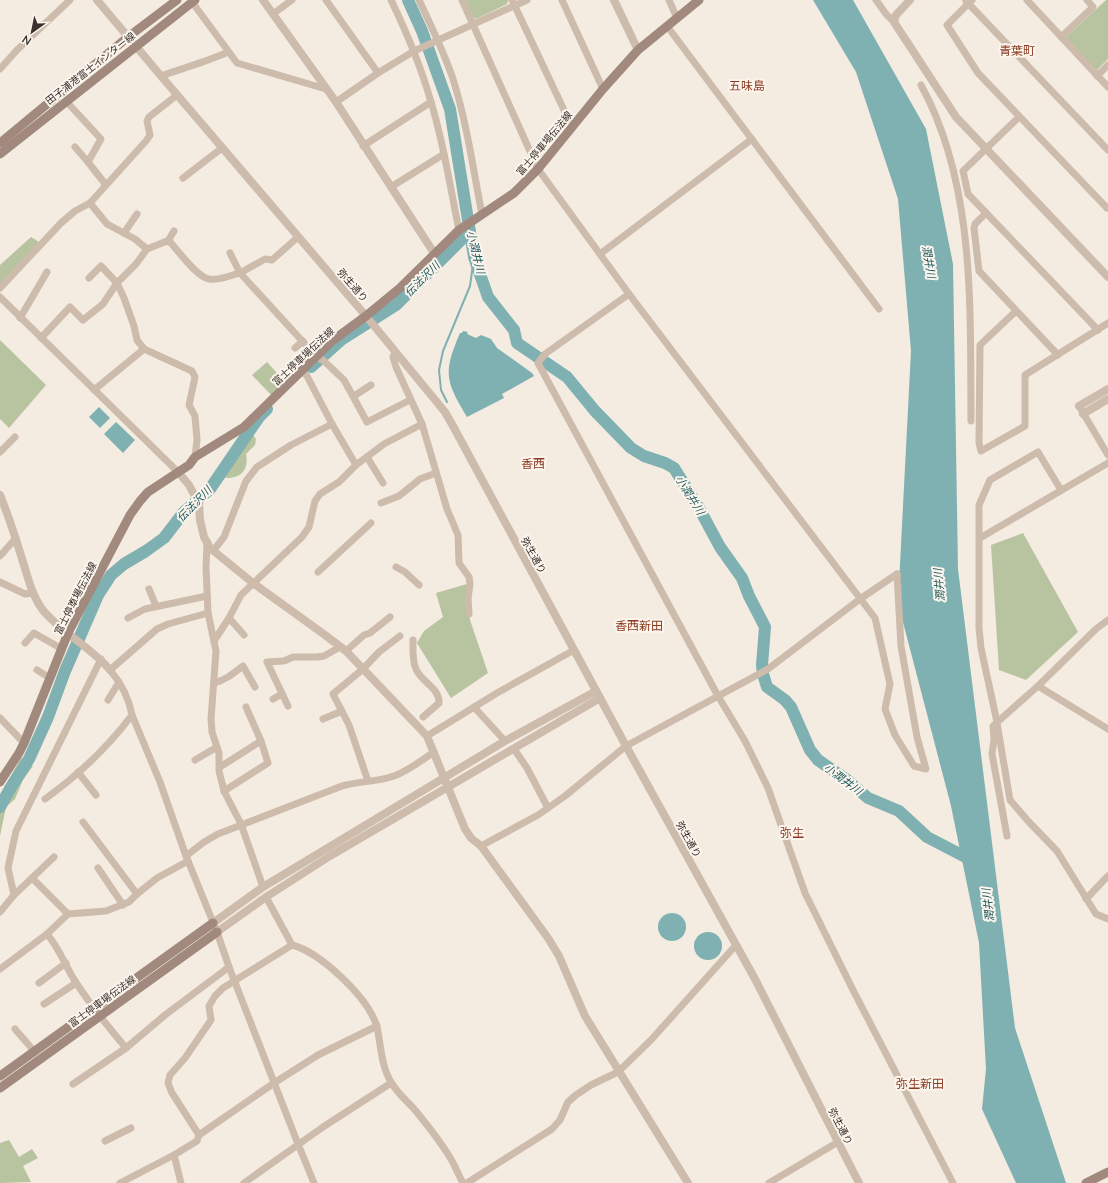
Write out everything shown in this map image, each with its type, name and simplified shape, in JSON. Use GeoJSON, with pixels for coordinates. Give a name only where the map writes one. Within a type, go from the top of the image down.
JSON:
{"type":"FeatureCollection","features":[{"type":"Feature","properties":{"kind":"main road","name":"田子浦港富士インター線"},"geometry":{"type":"LineString","coordinates":[[0,143],[128,38],[177,0]]}},
{"type":"Feature","properties":{"kind":"main road","name":"富士停車場伝法線"},"geometry":{"type":"LineString","coordinates":[[1,776],[19,753],[24,743],[62,649],[130,515],[148,492],[189,465],[195,457],[244,426],[304,373],[319,358],[332,341],[400,288],[461,228],[514,193],[538,169],[603,89],[638,50],[699,0]]}},
{"type":"Feature","properties":{"kind":"main road","name":"田子浦港富士インター線"},"geometry":{"type":"LineString","coordinates":[[0,154],[193,1]]}},
{"type":"Feature","properties":{"kind":"main road","name":"富士停車場伝法線"},"geometry":{"type":"LineString","coordinates":[[0,1076],[213,923]]}},
{"type":"Feature","properties":{"kind":"main road","name":"富士停車場伝法線"},"geometry":{"type":"LineString","coordinates":[[0,1088],[217,932]]}},
{"type":"Feature","properties":{"kind":"main road"},"geometry":{"type":"LineString","coordinates":[[1086,1183],[1108,1172]]}},
{"type":"Feature","properties":{"kind":"street"},"geometry":{"type":"LineString","coordinates":[[0,69],[17,50],[70,0]]}},
{"type":"Feature","properties":{"kind":"street","name":"弥生通り"},"geometry":{"type":"LineString","coordinates":[[97,0],[160,76],[366,316],[445,412],[755,980],[859,1183]]}},
{"type":"Feature","properties":{"kind":"street"},"geometry":{"type":"LineString","coordinates":[[263,0],[336,102],[434,253]]}},
{"type":"Feature","properties":{"kind":"street"},"geometry":{"type":"LineString","coordinates":[[273,14],[292,0]]}},
{"type":"Feature","properties":{"kind":"street"},"geometry":{"type":"LineString","coordinates":[[326,0],[378,73]]}},
{"type":"Feature","properties":{"kind":"street"},"geometry":{"type":"LineString","coordinates":[[391,0],[416,50],[431,102],[461,228]]}},
{"type":"Feature","properties":{"kind":"street"},"geometry":{"type":"LineString","coordinates":[[419,0],[435,42],[453,79],[469,141],[482,214]]}},
{"type":"Feature","properties":{"kind":"street"},"geometry":{"type":"LineString","coordinates":[[462,0],[538,169],[630,294],[860,599],[875,618],[890,684],[885,709],[895,735],[914,766],[926,769],[917,737],[901,646],[897,574],[860,599],[768,669],[626,746],[548,808],[532,819],[481,846]]}},
{"type":"Feature","properties":{"kind":"street"},"geometry":{"type":"LineString","coordinates":[[336,102],[378,73],[416,50],[473,25],[514,3],[527,0]]}},
{"type":"Feature","properties":{"kind":"street"},"geometry":{"type":"LineString","coordinates":[[562,0],[603,89]]}},
{"type":"Feature","properties":{"kind":"street"},"geometry":{"type":"LineString","coordinates":[[614,0],[638,50]]}},
{"type":"Feature","properties":{"kind":"street"},"geometry":{"type":"LineString","coordinates":[[669,0],[678,18]]}},
{"type":"Feature","properties":{"kind":"street"},"geometry":{"type":"LineString","coordinates":[[876,0],[894,22],[956,117],[1107,272]]}},
{"type":"Feature","properties":{"kind":"street"},"geometry":{"type":"LineString","coordinates":[[894,22],[896,15],[910,0]]}},
{"type":"Feature","properties":{"kind":"street"},"geometry":{"type":"LineString","coordinates":[[1027,0],[1108,87]]}},
{"type":"Feature","properties":{"kind":"street"},"geometry":{"type":"LineString","coordinates":[[1061,37],[1093,7],[1087,0]]}},
{"type":"Feature","properties":{"kind":"street"},"geometry":{"type":"LineString","coordinates":[[193,1],[237,63],[326,89]]}},
{"type":"Feature","properties":{"kind":"street"},"geometry":{"type":"LineString","coordinates":[[1108,150],[969,1],[947,24],[978,74],[1107,208],[1108,207]]}},
{"type":"Feature","properties":{"kind":"street"},"geometry":{"type":"LineString","coordinates":[[514,3],[572,127]]}},
{"type":"Feature","properties":{"kind":"street"},"geometry":{"type":"LineString","coordinates":[[667,26],[879,309]]}},
{"type":"Feature","properties":{"kind":"street"},"geometry":{"type":"LineString","coordinates":[[160,76],[191,65],[211,60],[228,52]]}},
{"type":"Feature","properties":{"kind":"street"},"geometry":{"type":"LineString","coordinates":[[1097,76],[1108,65]]}},
{"type":"Feature","properties":{"kind":"street"},"geometry":{"type":"LineString","coordinates":[[921,86],[940,126],[950,156],[959,198],[970,294],[971,421]]}},
{"type":"Feature","properties":{"kind":"street"},"geometry":{"type":"LineString","coordinates":[[0,288],[61,223],[75,211],[90,203],[106,186],[146,142],[150,135],[148,121],[150,116],[177,95]]}},
{"type":"Feature","properties":{"kind":"street"},"geometry":{"type":"LineString","coordinates":[[66,101],[101,139],[88,162]]}},
{"type":"Feature","properties":{"kind":"street"},"geometry":{"type":"LineString","coordinates":[[364,146],[431,102]]}},
{"type":"Feature","properties":{"kind":"street"},"geometry":{"type":"LineString","coordinates":[[1019,117],[964,171],[968,194],[1098,330]]}},
{"type":"Feature","properties":{"kind":"street"},"geometry":{"type":"LineString","coordinates":[[600,254],[752,139]]}},
{"type":"Feature","properties":{"kind":"street"},"geometry":{"type":"LineString","coordinates":[[76,147],[106,186]]}},
{"type":"Feature","properties":{"kind":"street"},"geometry":{"type":"LineString","coordinates":[[183,178],[222,148]]}},
{"type":"Feature","properties":{"kind":"street"},"geometry":{"type":"LineString","coordinates":[[391,187],[444,154]]}},
{"type":"Feature","properties":{"kind":"street"},"geometry":{"type":"LineString","coordinates":[[90,203],[107,224],[135,239],[147,249]]}},
{"type":"Feature","properties":{"kind":"street"},"geometry":{"type":"LineString","coordinates":[[986,213],[975,224],[974,228],[978,271],[1058,355]]}},
{"type":"Feature","properties":{"kind":"street"},"geometry":{"type":"LineString","coordinates":[[124,233],[137,214]]}},
{"type":"Feature","properties":{"kind":"street"},"geometry":{"type":"LineString","coordinates":[[168,241],[174,231]]}},
{"type":"Feature","properties":{"kind":"street"},"geometry":{"type":"LineString","coordinates":[[41,338],[70,307],[83,320],[103,304],[117,283],[136,264],[147,249],[166,240],[171,243],[196,271],[204,277],[217,279],[240,273],[265,259],[272,260],[298,237]]}},
{"type":"Feature","properties":{"kind":"street"},"geometry":{"type":"LineString","coordinates":[[230,253],[240,273],[319,358],[344,380],[367,422],[410,400]]}},
{"type":"Feature","properties":{"kind":"street"},"geometry":{"type":"LineString","coordinates":[[89,278],[101,266],[117,283],[127,305],[137,340],[144,349],[192,371],[195,377],[189,405],[195,416],[197,440],[195,457]]}},
{"type":"Feature","properties":{"kind":"street"},"geometry":{"type":"LineString","coordinates":[[20,318],[47,272]]}},
{"type":"Feature","properties":{"kind":"street"},"geometry":{"type":"LineString","coordinates":[[630,294],[545,354],[538,363],[718,696],[745,741],[768,788],[805,894],[953,1183]]}},
{"type":"Feature","properties":{"kind":"street"},"geometry":{"type":"LineString","coordinates":[[0,297],[178,472],[189,485],[199,504],[200,520],[204,537],[207,544],[213,551],[253,584],[343,649],[419,720],[434,752],[465,829],[471,838],[481,846],[548,938],[559,956],[585,1016],[618,1072],[688,1183]]}},
{"type":"Feature","properties":{"kind":"street"},"geometry":{"type":"LineString","coordinates":[[1016,311],[980,345],[979,443],[981,451],[1025,426],[1025,375],[1108,323]]}},
{"type":"Feature","properties":{"kind":"street"},"geometry":{"type":"LineString","coordinates":[[295,348],[303,341]]}},
{"type":"Feature","properties":{"kind":"street"},"geometry":{"type":"LineString","coordinates":[[94,390],[144,349]]}},
{"type":"Feature","properties":{"kind":"street"},"geometry":{"type":"LineString","coordinates":[[395,353],[393,357],[396,367],[422,424],[451,521],[458,535],[460,563],[469,577],[470,584],[468,598],[469,614]]}},
{"type":"Feature","properties":{"kind":"street"},"geometry":{"type":"LineString","coordinates":[[304,373],[356,465]]}},
{"type":"Feature","properties":{"kind":"street"},"geometry":{"type":"LineString","coordinates":[[354,396],[371,385]]}},
{"type":"Feature","properties":{"kind":"street"},"geometry":{"type":"LineString","coordinates":[[1081,410],[1108,389]]}},
{"type":"Feature","properties":{"kind":"street"},"geometry":{"type":"LineString","coordinates":[[1081,410],[1108,399]]}},
{"type":"Feature","properties":{"kind":"street"},"geometry":{"type":"LineString","coordinates":[[1081,410],[1108,455]]}},
{"type":"Feature","properties":{"kind":"street"},"geometry":{"type":"LineString","coordinates":[[213,551],[224,537],[246,481],[257,467],[291,445],[332,424]]}},
{"type":"Feature","properties":{"kind":"street"},"geometry":{"type":"LineString","coordinates":[[214,641],[229,618],[241,595],[302,537],[309,527],[315,501],[320,494],[339,482],[356,465],[384,444],[422,424]]}},
{"type":"Feature","properties":{"kind":"street"},"geometry":{"type":"LineString","coordinates":[[0,452],[15,437]]}},
{"type":"Feature","properties":{"kind":"street"},"geometry":{"type":"LineString","coordinates":[[1061,490],[1038,452],[990,480],[979,505],[980,634],[986,674],[997,722],[1010,800],[1057,851],[1096,914],[1108,919]]}},
{"type":"Feature","properties":{"kind":"street"},"geometry":{"type":"LineString","coordinates":[[367,457],[384,483]]}},
{"type":"Feature","properties":{"kind":"street"},"geometry":{"type":"LineString","coordinates":[[980,538],[1108,463]]}},
{"type":"Feature","properties":{"kind":"street"},"geometry":{"type":"LineString","coordinates":[[381,503],[399,496],[420,479],[436,472]]}},
{"type":"Feature","properties":{"kind":"street"},"geometry":{"type":"LineString","coordinates":[[0,495],[16,538],[33,593],[43,610],[101,659],[119,682],[131,706],[132,715],[158,777],[234,981],[314,1183]]}},
{"type":"Feature","properties":{"kind":"street"},"geometry":{"type":"LineString","coordinates":[[318,572],[371,523]]}},
{"type":"Feature","properties":{"kind":"street"},"geometry":{"type":"LineString","coordinates":[[0,556],[16,538]]}},
{"type":"Feature","properties":{"kind":"street"},"geometry":{"type":"LineString","coordinates":[[207,544],[206,567],[208,613],[216,651],[211,719],[212,732],[219,754],[224,791],[241,824],[263,886]]}},
{"type":"Feature","properties":{"kind":"street"},"geometry":{"type":"LineString","coordinates":[[396,567],[420,585]]}},
{"type":"Feature","properties":{"kind":"street"},"geometry":{"type":"LineString","coordinates":[[0,582],[25,594],[33,593]]}},
{"type":"Feature","properties":{"kind":"street"},"geometry":{"type":"LineString","coordinates":[[148,590],[156,606]]}},
{"type":"Feature","properties":{"kind":"street"},"geometry":{"type":"LineString","coordinates":[[128,618],[145,608],[207,596]]}},
{"type":"Feature","properties":{"kind":"street"},"geometry":{"type":"LineString","coordinates":[[110,670],[157,629],[168,624],[208,613]]}},
{"type":"Feature","properties":{"kind":"street"},"geometry":{"type":"LineString","coordinates":[[288,706],[267,662],[284,661],[293,657],[324,656],[343,649],[364,635],[370,633],[390,617]]}},
{"type":"Feature","properties":{"kind":"street"},"geometry":{"type":"LineString","coordinates":[[229,618],[244,635]]}},
{"type":"Feature","properties":{"kind":"street"},"geometry":{"type":"LineString","coordinates":[[1007,836],[992,754],[994,739],[993,726],[1038,686],[1096,629],[1108,620]]}},
{"type":"Feature","properties":{"kind":"street"},"geometry":{"type":"LineString","coordinates":[[25,643],[34,633],[62,649]]}},
{"type":"Feature","properties":{"kind":"street"},"geometry":{"type":"LineString","coordinates":[[368,781],[349,725],[333,694],[363,669],[379,652],[400,636]]}},
{"type":"Feature","properties":{"kind":"street"},"geometry":{"type":"LineString","coordinates":[[413,640],[413,656],[416,669],[436,692],[439,698],[439,703],[419,720]]}},
{"type":"Feature","properties":{"kind":"street"},"geometry":{"type":"LineString","coordinates":[[427,736],[496,693],[574,650]]}},
{"type":"Feature","properties":{"kind":"street"},"geometry":{"type":"LineString","coordinates":[[14,895],[8,868],[16,831],[101,659]]}},
{"type":"Feature","properties":{"kind":"street"},"geometry":{"type":"LineString","coordinates":[[214,683],[220,682],[232,676],[243,666],[255,687]]}},
{"type":"Feature","properties":{"kind":"street"},"geometry":{"type":"LineString","coordinates":[[37,670],[50,678]]}},
{"type":"Feature","properties":{"kind":"street"},"geometry":{"type":"LineString","coordinates":[[108,700],[119,682]]}},
{"type":"Feature","properties":{"kind":"street"},"geometry":{"type":"LineString","coordinates":[[1038,686],[1108,729]]}},
{"type":"Feature","properties":{"kind":"street"},"geometry":{"type":"LineString","coordinates":[[213,923],[263,886],[505,741],[596,691]]}},
{"type":"Feature","properties":{"kind":"street"},"geometry":{"type":"LineString","coordinates":[[273,699],[282,694]]}},
{"type":"Feature","properties":{"kind":"street"},"geometry":{"type":"LineString","coordinates":[[217,932],[266,897],[330,856],[600,698]]}},
{"type":"Feature","properties":{"kind":"street"},"geometry":{"type":"LineString","coordinates":[[224,791],[268,763],[261,741],[246,707]]}},
{"type":"Feature","properties":{"kind":"street"},"geometry":{"type":"LineString","coordinates":[[474,707],[505,741]]}},
{"type":"Feature","properties":{"kind":"street"},"geometry":{"type":"LineString","coordinates":[[323,719],[342,711]]}},
{"type":"Feature","properties":{"kind":"street"},"geometry":{"type":"LineString","coordinates":[[45,799],[58,790],[119,733],[132,715]]}},
{"type":"Feature","properties":{"kind":"street"},"geometry":{"type":"LineString","coordinates":[[0,718],[24,743]]}},
{"type":"Feature","properties":{"kind":"street"},"geometry":{"type":"LineString","coordinates":[[220,767],[261,741]]}},
{"type":"Feature","properties":{"kind":"street"},"geometry":{"type":"LineString","coordinates":[[195,760],[217,747]]}},
{"type":"Feature","properties":{"kind":"street"},"geometry":{"type":"LineString","coordinates":[[514,749],[527,768],[548,808]]}},
{"type":"Feature","properties":{"kind":"street"},"geometry":{"type":"LineString","coordinates":[[0,969],[47,934],[68,914],[106,911],[129,902],[157,878],[187,858],[204,842],[241,824],[342,786],[356,782],[380,780],[399,774],[434,752]]}},
{"type":"Feature","properties":{"kind":"street"},"geometry":{"type":"LineString","coordinates":[[78,772],[96,795]]}},
{"type":"Feature","properties":{"kind":"street"},"geometry":{"type":"LineString","coordinates":[[83,822],[137,894]]}},
{"type":"Feature","properties":{"kind":"street"},"geometry":{"type":"LineString","coordinates":[[0,912],[14,895],[54,857]]}},
{"type":"Feature","properties":{"kind":"street"},"geometry":{"type":"LineString","coordinates":[[98,868],[123,905]]}},
{"type":"Feature","properties":{"kind":"street"},"geometry":{"type":"LineString","coordinates":[[1086,899],[1108,876]]}},
{"type":"Feature","properties":{"kind":"street"},"geometry":{"type":"LineString","coordinates":[[32,878],[68,914]]}},
{"type":"Feature","properties":{"kind":"street"},"geometry":{"type":"LineString","coordinates":[[266,897],[292,945]]}},
{"type":"Feature","properties":{"kind":"street"},"geometry":{"type":"LineString","coordinates":[[47,934],[55,943],[76,983],[126,1048]]}},
{"type":"Feature","properties":{"kind":"street"},"geometry":{"type":"LineString","coordinates":[[199,1136],[172,1093],[168,1083],[170,1076],[185,1058],[211,1020],[209,1006],[215,996],[234,981],[292,945],[301,947],[323,961],[345,981],[364,1003],[376,1026],[384,1066],[391,1083],[416,1111],[442,1146],[453,1162],[463,1183]]}},
{"type":"Feature","properties":{"kind":"street"},"geometry":{"type":"LineString","coordinates":[[467,1183],[552,1129],[560,1120],[568,1102],[576,1095],[591,1085],[618,1072],[651,1040],[736,945]]}},
{"type":"Feature","properties":{"kind":"street"},"geometry":{"type":"LineString","coordinates":[[39,983],[66,963]]}},
{"type":"Feature","properties":{"kind":"street"},"geometry":{"type":"LineString","coordinates":[[72,1084],[126,1048],[165,1015],[229,967]]}},
{"type":"Feature","properties":{"kind":"street"},"geometry":{"type":"LineString","coordinates":[[44,1004],[76,983]]}},
{"type":"Feature","properties":{"kind":"street"},"geometry":{"type":"LineString","coordinates":[[120,1183],[174,1155],[197,1141],[199,1136],[274,1083],[318,1055],[376,1026]]}},
{"type":"Feature","properties":{"kind":"street"},"geometry":{"type":"LineString","coordinates":[[16,1029],[34,1051]]}},
{"type":"Feature","properties":{"kind":"street"},"geometry":{"type":"LineString","coordinates":[[244,1183],[323,1126],[391,1083]]}},
{"type":"Feature","properties":{"kind":"street"},"geometry":{"type":"LineString","coordinates":[[106,1141],[131,1128]]}},
{"type":"Feature","properties":{"kind":"street"},"geometry":{"type":"LineString","coordinates":[[770,1183],[838,1142]]}},
{"type":"Feature","properties":{"kind":"street"},"geometry":{"type":"LineString","coordinates":[[174,1155],[181,1183]]}},
{"type":"Feature","properties":{"kind":"green space"},"geometry":{"type":"Polygon","coordinates":[[[464,0],[508,1],[507,4],[476,19],[472,17],[464,0]]]}},
{"type":"Feature","properties":{"kind":"green space"},"geometry":{"type":"Polygon","coordinates":[[[1106,0],[1108,0],[1108,59],[1096,71],[1065,38],[1106,0]]]}},
{"type":"Feature","properties":{"kind":"green space"},"geometry":{"type":"Polygon","coordinates":[[[31,237],[39,242],[0,284],[0,265],[31,237]]]}},
{"type":"Feature","properties":{"kind":"green space"},"geometry":{"type":"Polygon","coordinates":[[[0,340],[46,385],[9,428],[0,419],[0,340]]]}},
{"type":"Feature","properties":{"kind":"green space"},"geometry":{"type":"Polygon","coordinates":[[[267,362],[286,383],[272,396],[252,375],[267,362]]]}},
{"type":"Feature","properties":{"kind":"green space"},"geometry":{"type":"Polygon","coordinates":[[[250,431],[256,439],[255,445],[246,454],[247,460],[245,469],[240,475],[226,478],[222,469],[235,443],[250,431]]]}},
{"type":"Feature","properties":{"kind":"green space"},"geometry":{"type":"Polygon","coordinates":[[[1023,533],[1078,632],[1026,680],[999,670],[991,545],[1023,533]]]}},
{"type":"Feature","properties":{"kind":"green space"},"geometry":{"type":"Polygon","coordinates":[[[467,584],[470,620],[488,673],[451,698],[417,643],[424,631],[443,617],[436,593],[467,584]]]}},
{"type":"Feature","properties":{"kind":"green space"},"geometry":{"type":"Polygon","coordinates":[[[21,758],[33,766],[23,780],[15,799],[6,807],[0,836],[0,795],[21,758]]]}},
{"type":"Feature","properties":{"kind":"green space"},"geometry":{"type":"Polygon","coordinates":[[[9,1140],[19,1157],[32,1149],[38,1158],[23,1166],[31,1182],[0,1183],[0,1143],[9,1140]]]}},
{"type":"Feature","properties":{"kind":"water","name":"潤井川"},"geometry":{"type":"Polygon","coordinates":[[[813,0],[853,0],[926,129],[953,264],[958,569],[1015,1028],[1066,1183],[1016,1183],[982,1109],[986,1069],[979,943],[951,806],[898,603],[911,351],[898,199],[856,72],[813,0]]]}},
{"type":"Feature","properties":{"kind":"water"},"geometry":{"type":"Polygon","coordinates":[[[463,331],[468,332],[467,334],[476,338],[481,335],[491,339],[497,348],[534,376],[502,394],[504,398],[467,417],[454,394],[449,376],[451,358],[460,333],[463,331]]]}},
{"type":"Feature","properties":{"kind":"water"},"geometry":{"type":"Polygon","coordinates":[[[99,407],[110,418],[100,428],[89,417],[99,407]]]}},
{"type":"Feature","properties":{"kind":"water"},"geometry":{"type":"Polygon","coordinates":[[[116,422],[135,440],[123,453],[104,434],[116,422]]]}},
{"type":"Feature","properties":{"kind":"water"},"geometry":{"type":"Polygon","coordinates":[[[672,913],[682,917],[686,927],[682,937],[672,941],[662,937],[658,927],[662,917],[672,913]]]}},
{"type":"Feature","properties":{"kind":"water"},"geometry":{"type":"Polygon","coordinates":[[[708,932],[718,936],[722,946],[718,956],[708,960],[698,956],[694,946],[698,936],[708,932]]]}},
{"type":"Feature","properties":{"kind":"waterway","name":"小潤井川"},"geometry":{"type":"LineString","coordinates":[[408,0],[422,31],[450,109],[474,257],[488,297],[514,330],[517,343],[567,377],[595,411],[631,448],[644,456],[665,463],[674,468],[699,508],[720,547],[742,578],[749,596],[765,627],[762,665],[767,687],[785,700],[791,707],[810,750],[818,760],[847,780],[868,798],[899,811],[927,837],[975,862]]}},
{"type":"Feature","properties":{"kind":"waterway","name":"伝法沢川"},"geometry":{"type":"LineString","coordinates":[[311,367],[341,340],[396,305],[470,231]]}},
{"type":"Feature","properties":{"kind":"waterway"},"geometry":{"type":"LineString","coordinates":[[447,402],[441,390],[439,370],[443,351],[470,286],[474,257]]}},
{"type":"Feature","properties":{"kind":"waterway","name":"伝法沢川"},"geometry":{"type":"LineString","coordinates":[[0,807],[29,759],[48,717],[65,671],[98,595],[111,575],[124,564],[164,538],[184,512],[210,489],[259,417],[267,409]]}},
{"type":"Feature","properties":{"kind":"district","name":"青葉町"},"geometry":{"type":"Point","coordinates":[1017,51]}},
{"type":"Feature","properties":{"kind":"district","name":"五味島"},"geometry":{"type":"Point","coordinates":[747,86]}},
{"type":"Feature","properties":{"kind":"district","name":"香西"},"geometry":{"type":"Point","coordinates":[533,464]}},
{"type":"Feature","properties":{"kind":"district","name":"香西新田"},"geometry":{"type":"Point","coordinates":[639,626]}},
{"type":"Feature","properties":{"kind":"district","name":"弥生"},"geometry":{"type":"Point","coordinates":[792,833]}},
{"type":"Feature","properties":{"kind":"district","name":"弥生新田"},"geometry":{"type":"Point","coordinates":[920,1084]}}]}
